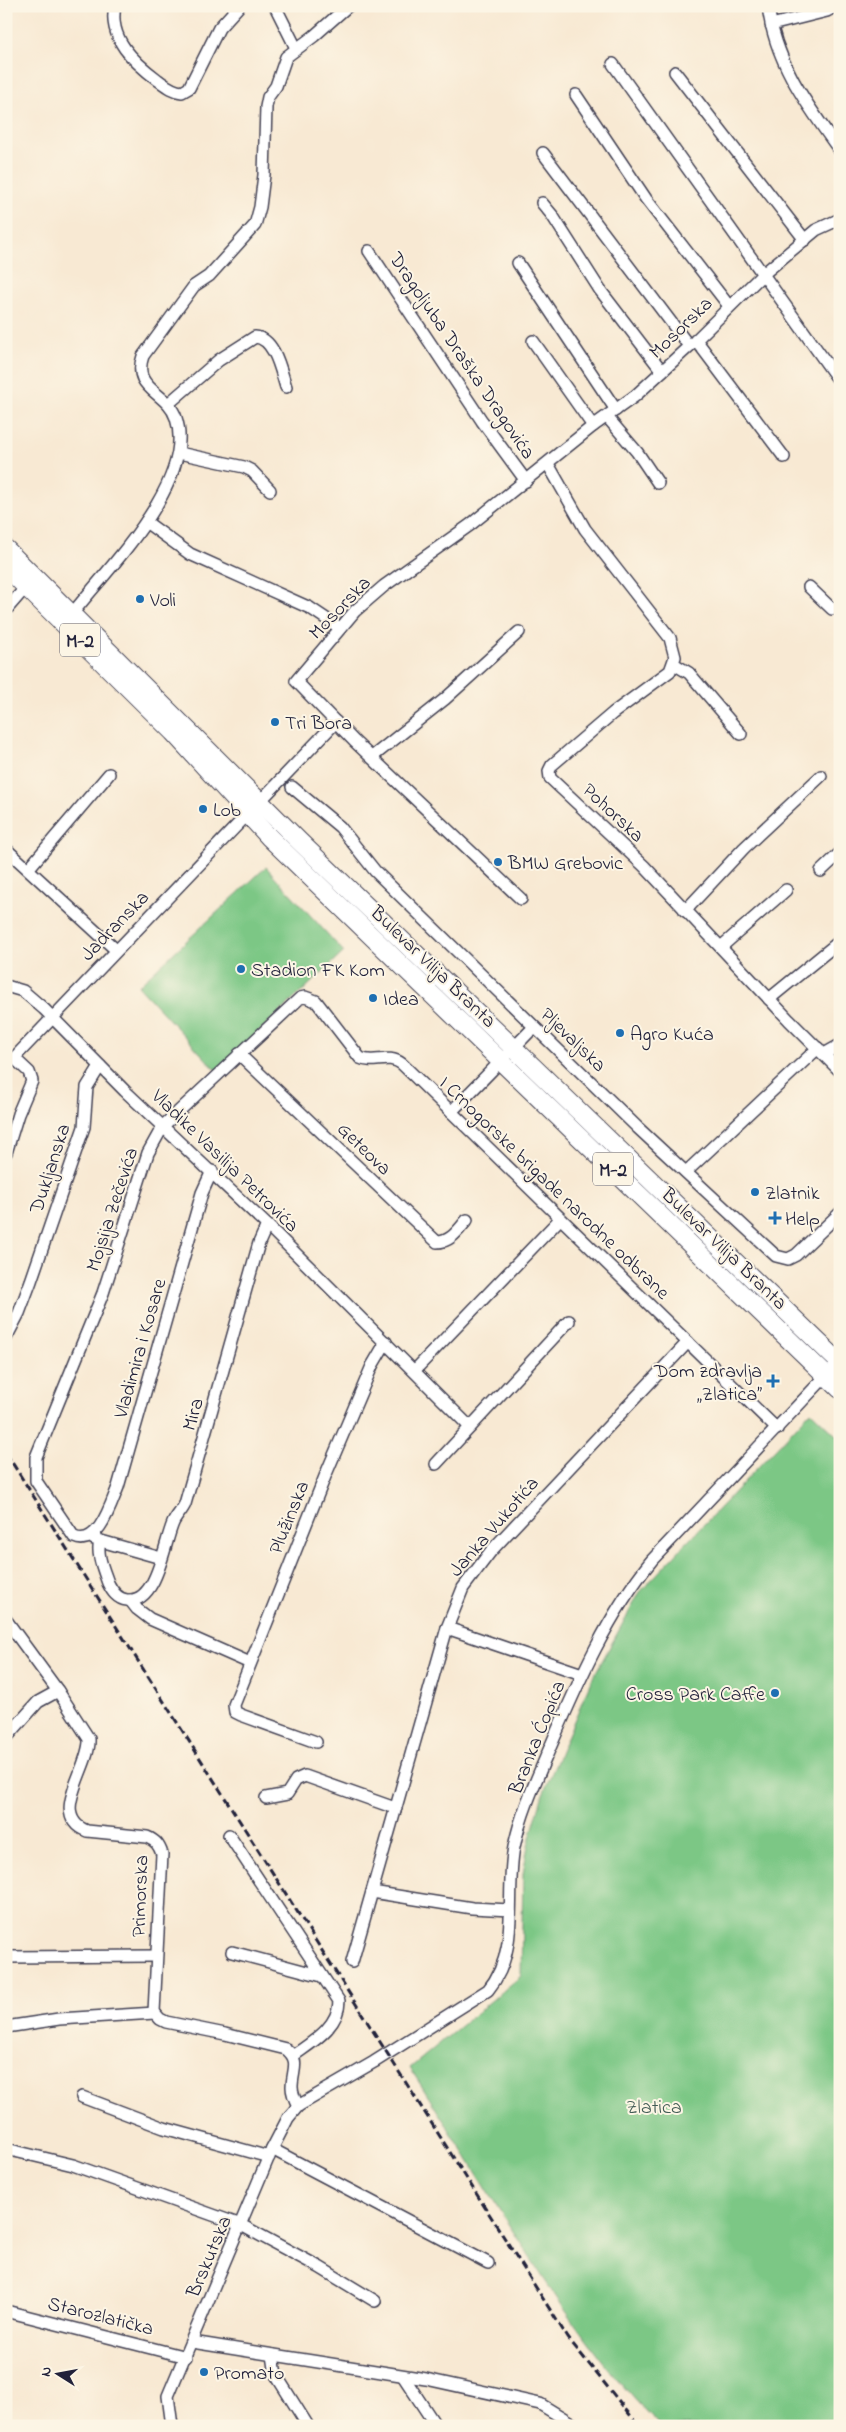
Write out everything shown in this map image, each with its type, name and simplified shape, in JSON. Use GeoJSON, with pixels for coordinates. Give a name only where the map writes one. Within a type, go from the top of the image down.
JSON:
{"type":"FeatureCollection","features":[{"type":"Feature","properties":{"kind":"main road","name":"Bulevar Vilija Branta"},"geometry":{"type":"LineString","coordinates":[[6,549],[72,614],[253,807],[269,837],[840,1389]]}},
{"type":"Feature","properties":{"kind":"main road","name":"Bulevar Vilija Branta"},"geometry":{"type":"LineString","coordinates":[[6,567],[173,732],[514,1048],[839,1362]]}},
{"type":"Feature","properties":{"kind":"street"},"geometry":{"type":"LineString","coordinates":[[115,6],[114,20],[121,43],[128,54],[167,87],[182,92],[189,88],[218,28],[239,6]]}},
{"type":"Feature","properties":{"kind":"street"},"geometry":{"type":"LineString","coordinates":[[275,6],[296,48]]}},
{"type":"Feature","properties":{"kind":"street"},"geometry":{"type":"LineString","coordinates":[[72,614],[146,522],[173,474],[179,453],[176,417],[168,404],[142,378],[140,369],[143,356],[194,286],[209,276],[255,225],[260,207],[264,175],[266,102],[276,86],[286,57],[314,36],[348,6]]}},
{"type":"Feature","properties":{"kind":"street"},"geometry":{"type":"LineString","coordinates":[[768,6],[771,25],[784,65],[797,89],[840,151]]}},
{"type":"Feature","properties":{"kind":"street"},"geometry":{"type":"LineString","coordinates":[[771,25],[826,11],[836,6]]}},
{"type":"Feature","properties":{"kind":"street"},"geometry":{"type":"LineString","coordinates":[[613,64],[837,378]]}},
{"type":"Feature","properties":{"kind":"street"},"geometry":{"type":"LineString","coordinates":[[675,72],[805,240]]}},
{"type":"Feature","properties":{"kind":"street"},"geometry":{"type":"LineString","coordinates":[[576,95],[646,199],[729,306]]}},
{"type":"Feature","properties":{"kind":"street"},"geometry":{"type":"LineString","coordinates":[[543,152],[784,457]]}},
{"type":"Feature","properties":{"kind":"street"},"geometry":{"type":"LineString","coordinates":[[542,203],[552,215],[600,290],[662,371]]}},
{"type":"Feature","properties":{"kind":"street","name":"Mosorska"},"geometry":{"type":"LineString","coordinates":[[336,722],[296,681],[340,628],[384,586],[440,548],[548,464],[593,426],[612,414],[693,343],[762,275],[816,230],[840,219]]}},
{"type":"Feature","properties":{"kind":"street","name":"Dragoljuba Draška Dragovića"},"geometry":{"type":"LineString","coordinates":[[369,251],[482,421],[526,481]]}},
{"type":"Feature","properties":{"kind":"street"},"geometry":{"type":"LineString","coordinates":[[518,262],[612,414],[658,483]]}},
{"type":"Feature","properties":{"kind":"street"},"geometry":{"type":"LineString","coordinates":[[168,404],[219,360],[255,337],[264,339],[272,348],[286,387]]}},
{"type":"Feature","properties":{"kind":"street"},"geometry":{"type":"LineString","coordinates":[[533,340],[593,426]]}},
{"type":"Feature","properties":{"kind":"street"},"geometry":{"type":"LineString","coordinates":[[179,453],[244,467],[252,471],[270,490]]}},
{"type":"Feature","properties":{"kind":"street"},"geometry":{"type":"LineString","coordinates":[[548,464],[585,528],[670,638],[675,651],[674,664],[689,673],[741,734]]}},
{"type":"Feature","properties":{"kind":"street"},"geometry":{"type":"LineString","coordinates":[[146,522],[190,554],[310,608],[340,628]]}},
{"type":"Feature","properties":{"kind":"street"},"geometry":{"type":"LineString","coordinates":[[6,610],[26,587]]}},
{"type":"Feature","properties":{"kind":"street"},"geometry":{"type":"LineString","coordinates":[[810,587],[832,609],[840,608]]}},
{"type":"Feature","properties":{"kind":"street"},"geometry":{"type":"LineString","coordinates":[[372,757],[445,699],[519,632]]}},
{"type":"Feature","properties":{"kind":"street","name":"Pohorska"},"geometry":{"type":"LineString","coordinates":[[674,664],[670,671],[630,700],[552,765],[549,773],[551,780],[644,866],[769,999],[840,1071]]}},
{"type":"Feature","properties":{"kind":"street"},"geometry":{"type":"LineString","coordinates":[[253,807],[336,722],[521,899]]}},
{"type":"Feature","properties":{"kind":"street"},"geometry":{"type":"LineString","coordinates":[[29,868],[109,774]]}},
{"type":"Feature","properties":{"kind":"street"},"geometry":{"type":"LineString","coordinates":[[685,911],[744,848],[821,776]]}},
{"type":"Feature","properties":{"kind":"street","name":"Pljevaljska"},"geometry":{"type":"LineString","coordinates":[[292,787],[340,827],[375,872],[534,1027],[770,1251],[782,1259],[796,1255],[840,1212]]}},
{"type":"Feature","properties":{"kind":"street","name":"Jadranska"},"geometry":{"type":"LineString","coordinates":[[10,1060],[253,807]]}},
{"type":"Feature","properties":{"kind":"street"},"geometry":{"type":"LineString","coordinates":[[6,849],[29,868],[116,950]]}},
{"type":"Feature","properties":{"kind":"street"},"geometry":{"type":"LineString","coordinates":[[821,871],[840,854]]}},
{"type":"Feature","properties":{"kind":"street"},"geometry":{"type":"LineString","coordinates":[[721,947],[786,890]]}},
{"type":"Feature","properties":{"kind":"street"},"geometry":{"type":"LineString","coordinates":[[769,999],[840,940]]}},
{"type":"Feature","properties":{"kind":"street","name":"Vladike Vasilija Petrovića"},"geometry":{"type":"LineString","coordinates":[[6,986],[23,991],[51,1017],[100,1066],[212,1171],[415,1370],[433,1391],[470,1427]]}},
{"type":"Feature","properties":{"kind":"street","name":"Mojsija Zečevića"},"geometry":{"type":"LineString","coordinates":[[95,1537],[82,1540],[74,1537],[36,1481],[35,1466],[39,1449],[103,1293],[148,1153],[163,1126],[300,998]]}},
{"type":"Feature","properties":{"kind":"street","name":"I Crnogorske brigade narodne odbrane"},"geometry":{"type":"LineString","coordinates":[[300,998],[316,1000],[360,1058],[368,1060],[390,1058],[398,1061],[777,1429]]}},
{"type":"Feature","properties":{"kind":"street"},"geometry":{"type":"LineString","coordinates":[[451,1112],[534,1027]]}},
{"type":"Feature","properties":{"kind":"street"},"geometry":{"type":"LineString","coordinates":[[686,1172],[821,1051],[840,1045]]}},
{"type":"Feature","properties":{"kind":"street","name":"Geteova"},"geometry":{"type":"LineString","coordinates":[[239,1054],[438,1242],[445,1242],[452,1238],[467,1220]]}},
{"type":"Feature","properties":{"kind":"street"},"geometry":{"type":"LineString","coordinates":[[6,1153],[18,1114],[32,1084],[29,1072],[10,1060]]}},
{"type":"Feature","properties":{"kind":"street","name":"Dukljanska"},"geometry":{"type":"LineString","coordinates":[[6,1338],[28,1289],[84,1127],[87,1087],[100,1066]]}},
{"type":"Feature","properties":{"kind":"street","name":"Vladimira i Kosare"},"geometry":{"type":"LineString","coordinates":[[95,1537],[111,1505],[125,1467],[202,1193],[212,1171]]}},
{"type":"Feature","properties":{"kind":"street"},"geometry":{"type":"LineString","coordinates":[[415,1370],[560,1219]]}},
{"type":"Feature","properties":{"kind":"street","name":"Mira"},"geometry":{"type":"LineString","coordinates":[[130,1600],[140,1597],[151,1586],[173,1522],[182,1511],[259,1244],[267,1225]]}},
{"type":"Feature","properties":{"kind":"street"},"geometry":{"type":"LineString","coordinates":[[436,1464],[569,1321]]}},
{"type":"Feature","properties":{"kind":"street","name":"Plužinska"},"geometry":{"type":"LineString","coordinates":[[316,1742],[240,1715],[234,1710],[250,1662],[349,1420],[372,1366],[386,1342]]}},
{"type":"Feature","properties":{"kind":"street","name":"Janka Vukotića"},"geometry":{"type":"LineString","coordinates":[[352,1962],[447,1628],[463,1588],[491,1551],[688,1342]]}},
{"type":"Feature","properties":{"kind":"street","name":"Branka Ćopića"},"geometry":{"type":"LineString","coordinates":[[298,2106],[374,2062],[488,1990],[498,1978],[504,1965],[514,1848],[518,1833],[538,1776],[582,1674],[636,1579],[839,1362]]}},
{"type":"Feature","properties":{"kind":"street"},"geometry":{"type":"LineString","coordinates":[[95,1537],[162,1558]]}},
{"type":"Feature","properties":{"kind":"street"},"geometry":{"type":"LineString","coordinates":[[95,1537],[111,1589],[118,1597],[130,1600],[137,1609],[150,1619],[250,1662]]}},
{"type":"Feature","properties":{"kind":"street","name":"Primorska"},"geometry":{"type":"LineString","coordinates":[[6,1620],[58,1691],[90,1739],[69,1807],[73,1821],[78,1828],[86,1831],[147,1837],[156,1841],[160,1847],[162,1854],[153,2002],[155,2013]]}},
{"type":"Feature","properties":{"kind":"street"},"geometry":{"type":"LineString","coordinates":[[447,1628],[582,1674]]}},
{"type":"Feature","properties":{"kind":"street"},"geometry":{"type":"LineString","coordinates":[[6,1738],[38,1702],[58,1691]]}},
{"type":"Feature","properties":{"kind":"street"},"geometry":{"type":"LineString","coordinates":[[266,1798],[287,1794],[296,1780],[306,1776],[395,1808]]}},
{"type":"Feature","properties":{"kind":"street"},"geometry":{"type":"LineString","coordinates":[[229,1835],[339,2001],[337,2015],[329,2028],[293,2056]]}},
{"type":"Feature","properties":{"kind":"street"},"geometry":{"type":"LineString","coordinates":[[372,1892],[472,1908],[510,1910]]}},
{"type":"Feature","properties":{"kind":"street"},"geometry":{"type":"LineString","coordinates":[[232,1952],[322,1976]]}},
{"type":"Feature","properties":{"kind":"street"},"geometry":{"type":"LineString","coordinates":[[6,1957],[156,1956]]}},
{"type":"Feature","properties":{"kind":"street"},"geometry":{"type":"LineString","coordinates":[[6,2027],[59,2019],[155,2013],[166,2022],[286,2049],[293,2056],[296,2064],[292,2092],[298,2106]]}},
{"type":"Feature","properties":{"kind":"street"},"geometry":{"type":"LineString","coordinates":[[82,2097],[147,2122],[271,2153],[488,2263]]}},
{"type":"Feature","properties":{"kind":"street","name":"Brskutska"},"geometry":{"type":"LineString","coordinates":[[172,2426],[168,2396],[271,2153],[288,2118],[298,2106]]}},
{"type":"Feature","properties":{"kind":"street"},"geometry":{"type":"LineString","coordinates":[[6,2149],[73,2165],[241,2225],[319,2267],[375,2301]]}},
{"type":"Feature","properties":{"kind":"street","name":"Starozlatička"},"geometry":{"type":"LineString","coordinates":[[6,2311],[186,2357]]}},
{"type":"Feature","properties":{"kind":"street"},"geometry":{"type":"LineString","coordinates":[[192,2342],[403,2376],[540,2404],[576,2426]]}},
{"type":"Feature","properties":{"kind":"street"},"geometry":{"type":"LineString","coordinates":[[273,2355],[276,2375],[308,2426]]}},
{"type":"Feature","properties":{"kind":"street"},"geometry":{"type":"LineString","coordinates":[[403,2376],[436,2426]]}},
{"type":"Feature","properties":{"kind":"green space","name":"Stadion FK Kom"},"geometry":{"type":"Polygon","coordinates":[[[266,867],[344,952],[217,1071],[138,986],[266,867]]]}},
{"type":"Feature","properties":{"kind":"green space","name":"Zlatica"},"geometry":{"type":"Polygon","coordinates":[[[811,1411],[840,1439],[840,2426],[660,2426],[616,2378],[558,2300],[410,2068],[521,1976],[523,1874],[528,1845],[543,1794],[590,1683],[640,1592],[811,1411]]]}},
{"type":"Feature","properties":{"kind":"railway"},"geometry":{"type":"LineString","coordinates":[[6,1453],[568,2338],[639,2426]]}},
{"type":"Feature","properties":{"kind":"place","name":"Voli"},"geometry":{"type":"Point","coordinates":[140,599]}},
{"type":"Feature","properties":{"kind":"place","name":"Tri Bora"},"geometry":{"type":"Point","coordinates":[275,722]}},
{"type":"Feature","properties":{"kind":"place","name":"Lob"},"geometry":{"type":"Point","coordinates":[203,809]}},
{"type":"Feature","properties":{"kind":"place","name":"BMW Grebovic"},"geometry":{"type":"Point","coordinates":[498,862]}},
{"type":"Feature","properties":{"kind":"place","name":"Stadion FK Kom"},"geometry":{"type":"Point","coordinates":[241,969]}},
{"type":"Feature","properties":{"kind":"place","name":"Idea"},"geometry":{"type":"Point","coordinates":[373,998]}},
{"type":"Feature","properties":{"kind":"place","name":"Agro Kuća"},"geometry":{"type":"Point","coordinates":[620,1033]}},
{"type":"Feature","properties":{"kind":"place","name":"Zlatnik"},"geometry":{"type":"Point","coordinates":[755,1192]}},
{"type":"Feature","properties":{"kind":"place","name":"Help"},"geometry":{"type":"Point","coordinates":[775,1218]}},
{"type":"Feature","properties":{"kind":"place","name":"Dom zdravlja „Zlatica”"},"geometry":{"type":"Point","coordinates":[773,1381]}},
{"type":"Feature","properties":{"kind":"place","name":"Cross Park Caffe"},"geometry":{"type":"Point","coordinates":[775,1693]}},
{"type":"Feature","properties":{"kind":"place","name":"Promato"},"geometry":{"type":"Point","coordinates":[204,2372]}}]}
